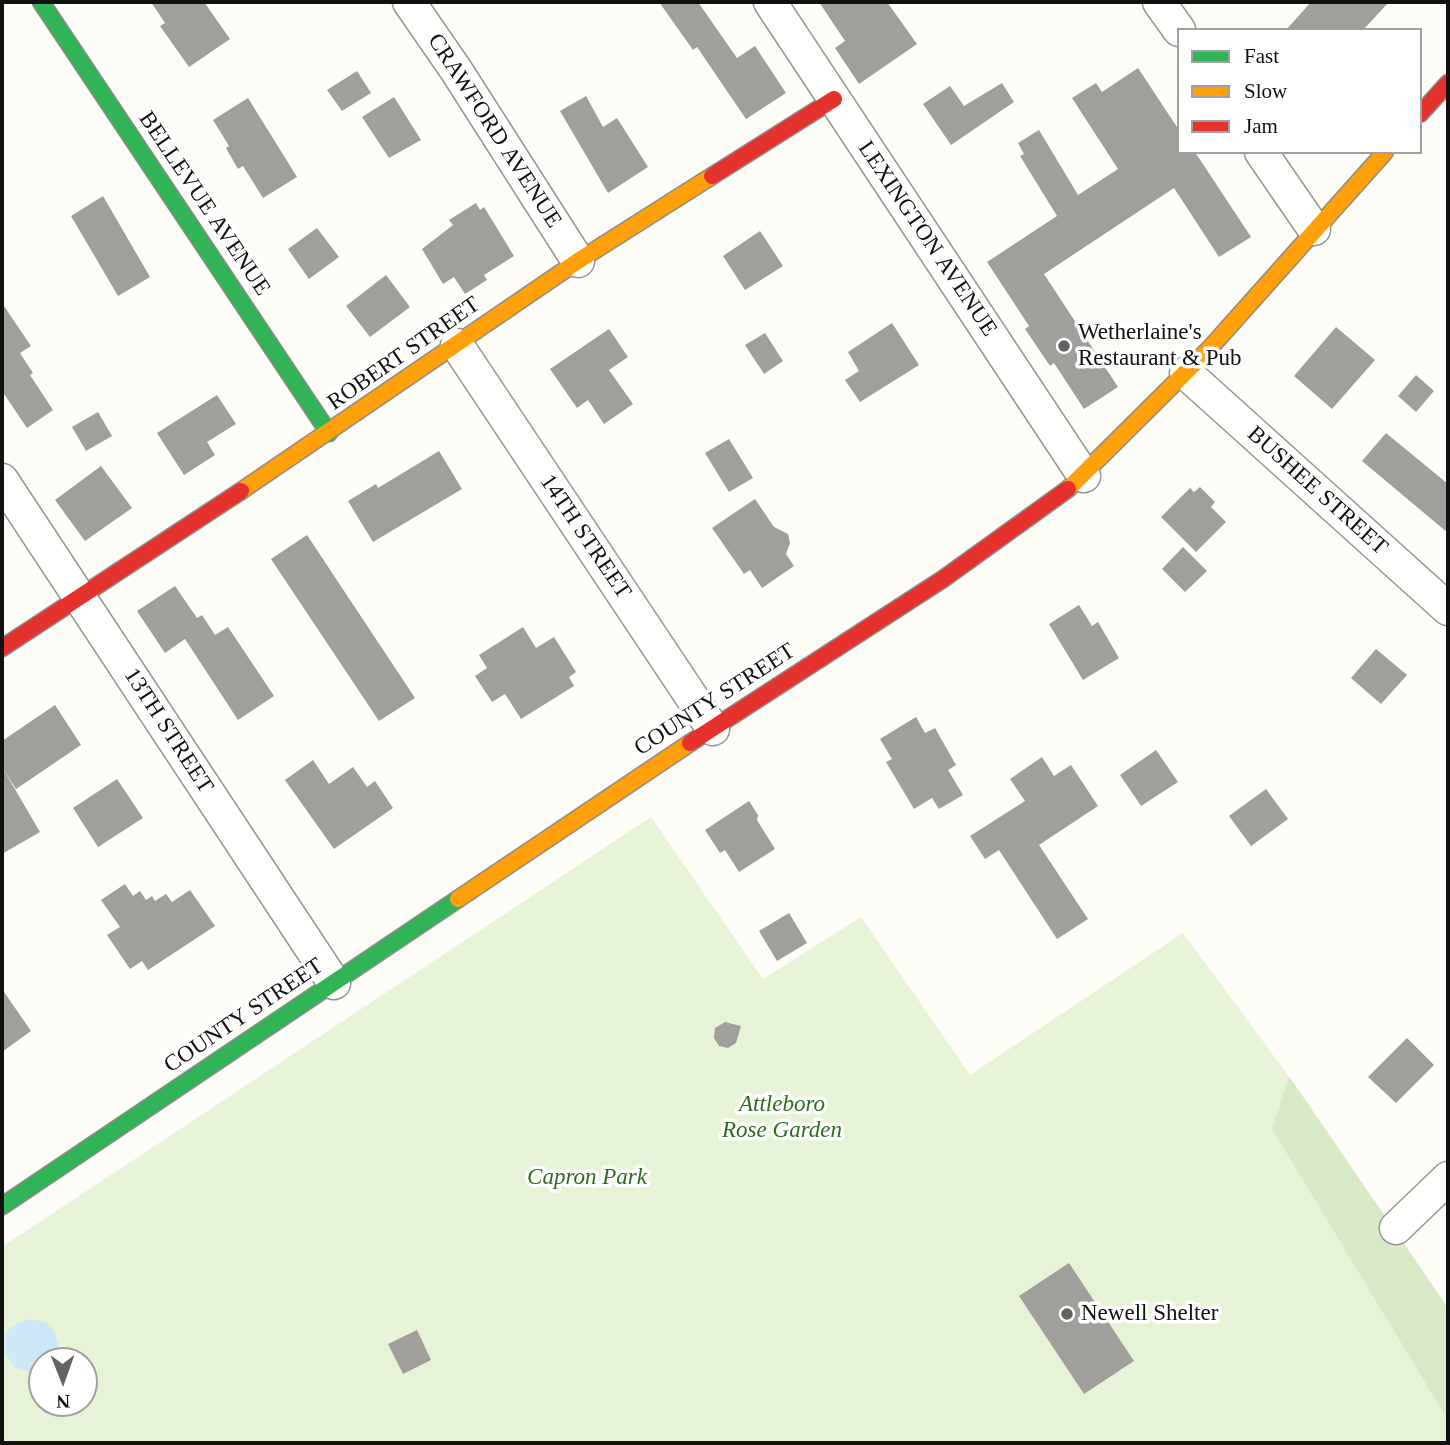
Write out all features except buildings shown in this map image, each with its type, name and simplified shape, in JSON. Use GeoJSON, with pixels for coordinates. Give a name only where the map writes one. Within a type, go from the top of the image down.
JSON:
{"type":"FeatureCollection","features":[{"type":"Feature","properties":{"kind":"main road","name":"BELLEVUE AVENUE"},"geometry":{"type":"LineString","coordinates":[[40,2],[330,433]]}},
{"type":"Feature","properties":{"kind":"main road"},"geometry":{"type":"LineString","coordinates":[[1422,112],[1448,83]]}},
{"type":"Feature","properties":{"kind":"main road","name":"ROBERT STREET"},"geometry":{"type":"LineString","coordinates":[[2,648],[330,433],[578,261],[834,99]]}},
{"type":"Feature","properties":{"kind":"main road","name":"COUNTY STREET"},"geometry":{"type":"LineString","coordinates":[[2,1206],[713,729],[943,579],[1084,476],[1185,373],[1383,154]]}},
{"type":"Feature","properties":{"kind":"street","name":"CRAWFORD AVENUE"},"geometry":{"type":"LineString","coordinates":[[409,2],[456,70],[578,261]]}},
{"type":"Feature","properties":{"kind":"street","name":"LEXINGTON AVENUE"},"geometry":{"type":"LineString","coordinates":[[770,2],[1084,476]]}},
{"type":"Feature","properties":{"kind":"street"},"geometry":{"type":"LineString","coordinates":[[1159,2],[1178,28]]}},
{"type":"Feature","properties":{"kind":"street"},"geometry":{"type":"LineString","coordinates":[[1262,154],[1314,229]]}},
{"type":"Feature","properties":{"kind":"street","name":"14TH STREET"},"geometry":{"type":"LineString","coordinates":[[457,345],[713,729]]}},
{"type":"Feature","properties":{"kind":"street","name":"BUSHEE STREET"},"geometry":{"type":"LineString","coordinates":[[1185,373],[1448,609]]}},
{"type":"Feature","properties":{"kind":"street","name":"13TH STREET"},"geometry":{"type":"LineString","coordinates":[[2,480],[334,983]]}},
{"type":"Feature","properties":{"kind":"street"},"geometry":{"type":"LineString","coordinates":[[1396,1228],[1448,1178]]}},
{"type":"Feature","properties":{"kind":"green space","name":"Capron Park"},"geometry":{"type":"Polygon","coordinates":[[[651,817],[763,979],[861,917],[970,1075],[1183,933],[1299,1090],[1448,1308],[1448,1443],[2,1443],[2,1247],[651,817]]]}},
{"type":"Feature","properties":{"kind":"green space"},"geometry":{"type":"Polygon","coordinates":[[[1289,1077],[1448,1308],[1448,1420],[1272,1129],[1289,1077]]]}},
{"type":"Feature","properties":{"kind":"water"},"geometry":{"type":"Polygon","coordinates":[[[28,1319],[45,1322],[52,1328],[58,1347],[28,1347],[28,1371],[14,1367],[5,1352],[6,1334],[11,1327],[28,1319]]]}},
{"type":"Feature","properties":{"kind":"traffic: fast"},"geometry":{"type":"LineString","coordinates":[[41,2],[329,433]]}},
{"type":"Feature","properties":{"kind":"traffic: fast"},"geometry":{"type":"LineString","coordinates":[[2,1206],[458,899]]}},
{"type":"Feature","properties":{"kind":"traffic: slow"},"geometry":{"type":"LineString","coordinates":[[1068,489],[1210,348],[1383,154]]}},
{"type":"Feature","properties":{"kind":"traffic: slow"},"geometry":{"type":"LineString","coordinates":[[241,491],[578,261],[712,176]]}},
{"type":"Feature","properties":{"kind":"traffic: slow"},"geometry":{"type":"LineString","coordinates":[[458,899],[690,743]]}},
{"type":"Feature","properties":{"kind":"traffic: jam"},"geometry":{"type":"LineString","coordinates":[[1422,112],[1448,83]]}},
{"type":"Feature","properties":{"kind":"traffic: jam"},"geometry":{"type":"LineString","coordinates":[[712,176],[834,99]]}},
{"type":"Feature","properties":{"kind":"traffic: jam"},"geometry":{"type":"LineString","coordinates":[[690,743],[943,579],[1068,489]]}},
{"type":"Feature","properties":{"kind":"traffic: jam"},"geometry":{"type":"LineString","coordinates":[[2,648],[241,491]]}},
{"type":"Feature","properties":{"kind":"place","name":"Wetherlaine's Restaurant & Pub"},"geometry":{"type":"Point","coordinates":[1064,346]}},
{"type":"Feature","properties":{"kind":"place","name":"Newell Shelter"},"geometry":{"type":"Point","coordinates":[1067,1314]}},
{"type":"Feature","properties":{"kind":"park label","name":"Attleboro Rose Garden"},"geometry":{"type":"Point","coordinates":[782,1118]}}]}
